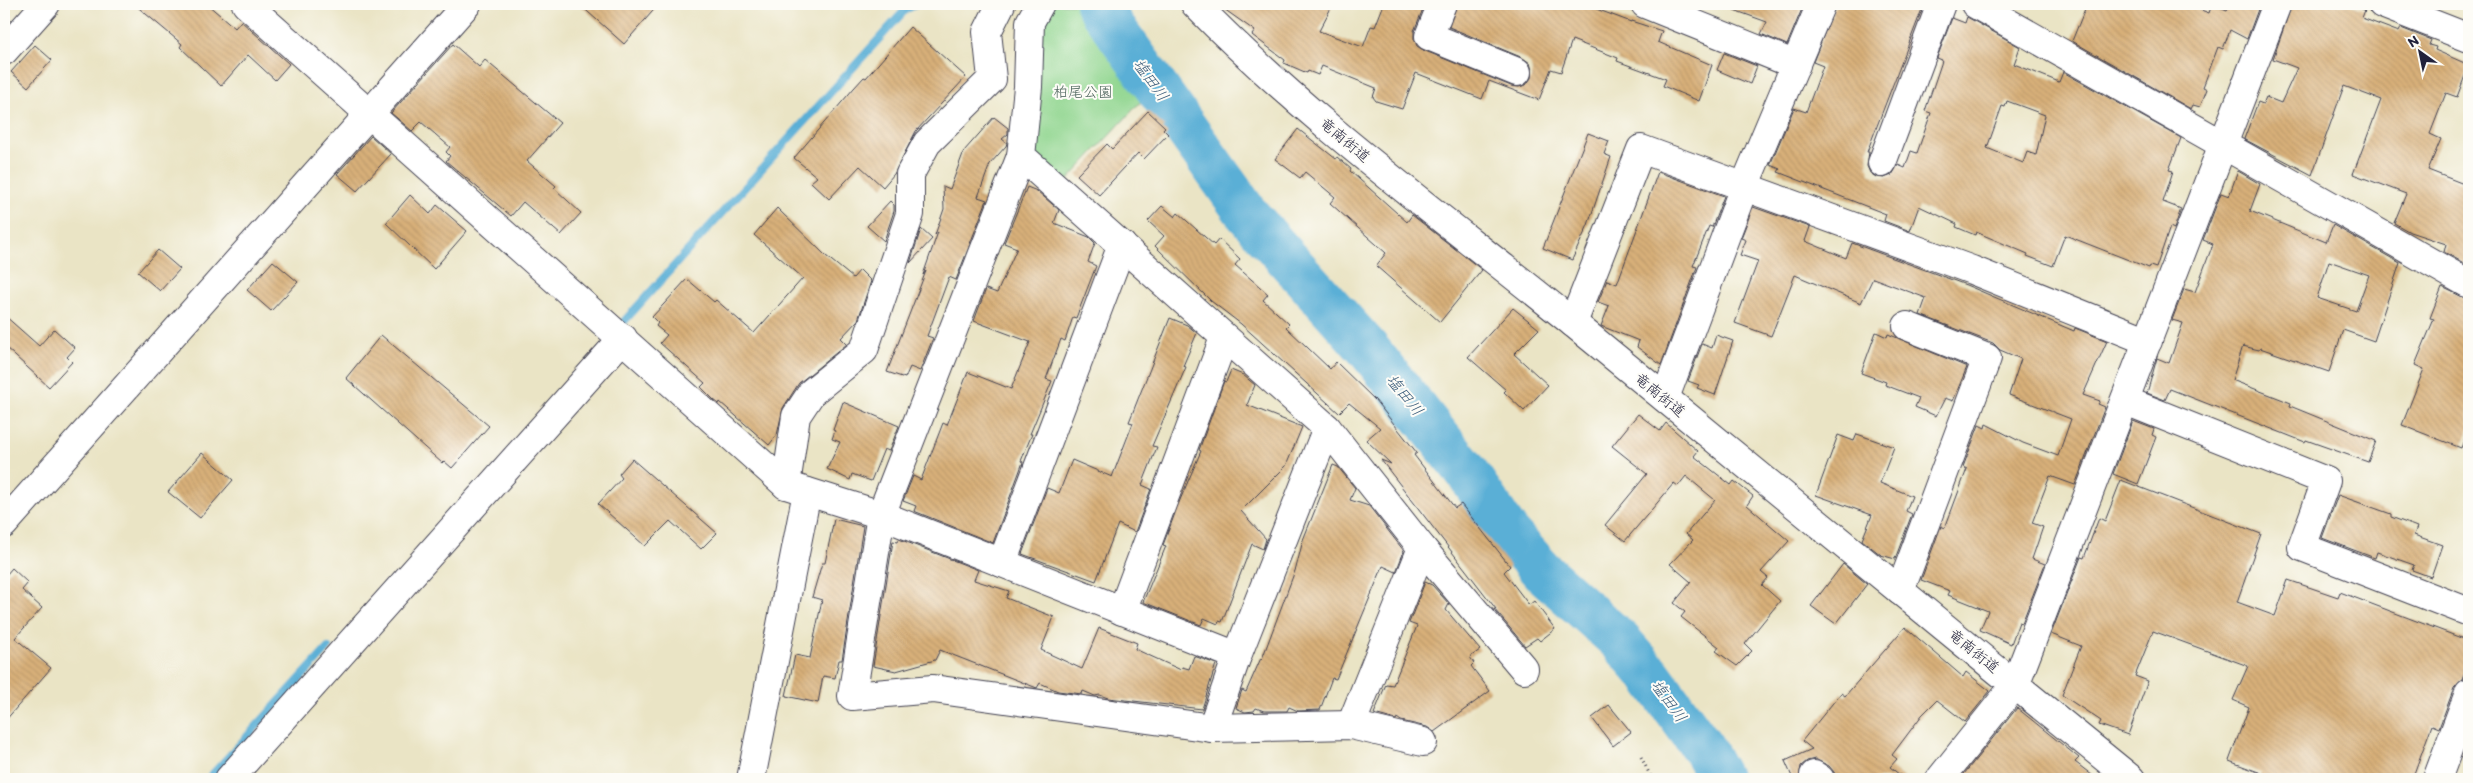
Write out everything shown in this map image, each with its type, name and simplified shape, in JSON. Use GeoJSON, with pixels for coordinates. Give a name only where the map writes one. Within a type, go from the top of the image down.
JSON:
{"type":"FeatureCollection","features":[{"type":"Feature","properties":{"kind":"street"},"geometry":{"type":"LineString","coordinates":[[4,50],[46,4]]}},
{"type":"Feature","properties":{"kind":"street"},"geometry":{"type":"LineString","coordinates":[[246,4],[796,489],[881,515],[1237,656]]}},
{"type":"Feature","properties":{"kind":"street"},"geometry":{"type":"LineString","coordinates":[[4,524],[467,4]]}},
{"type":"Feature","properties":{"kind":"street"},"geometry":{"type":"LineString","coordinates":[[750,779],[796,489],[796,416],[812,392],[864,350],[910,214],[910,174],[927,143],[992,79],[987,32],[1001,4]]}},
{"type":"Feature","properties":{"kind":"street"},"geometry":{"type":"LineString","coordinates":[[1040,4],[1030,22],[1028,87],[1020,156],[881,515],[852,696],[933,689],[1212,728],[1351,725],[1423,742]]}},
{"type":"Feature","properties":{"kind":"street","name":"竜南街道"},"geometry":{"type":"LineString","coordinates":[[1195,4],[1242,53],[1343,139],[1573,323],[2131,779]]}},
{"type":"Feature","properties":{"kind":"street"},"geometry":{"type":"LineString","coordinates":[[1442,4],[1429,36],[1516,72]]}},
{"type":"Feature","properties":{"kind":"street"},"geometry":{"type":"LineString","coordinates":[[1645,4],[1796,66]]}},
{"type":"Feature","properties":{"kind":"street"},"geometry":{"type":"LineString","coordinates":[[1664,398],[1744,187],[1821,4]]}},
{"type":"Feature","properties":{"kind":"street"},"geometry":{"type":"LineString","coordinates":[[1882,163],[1941,4]]}},
{"type":"Feature","properties":{"kind":"street"},"geometry":{"type":"LineString","coordinates":[[1975,4],[2469,284]]}},
{"type":"Feature","properties":{"kind":"street"},"geometry":{"type":"LineString","coordinates":[[1940,779],[2015,685],[2126,400],[2221,144],[2277,4]]}},
{"type":"Feature","properties":{"kind":"street"},"geometry":{"type":"LineString","coordinates":[[2382,4],[2469,38]]}},
{"type":"Feature","properties":{"kind":"street"},"geometry":{"type":"LineString","coordinates":[[1573,323],[1641,149],[1972,270],[2148,341]]}},
{"type":"Feature","properties":{"kind":"street"},"geometry":{"type":"LineString","coordinates":[[1020,156],[1327,428],[1422,548],[1524,669]]}},
{"type":"Feature","properties":{"kind":"street"},"geometry":{"type":"LineString","coordinates":[[1002,563],[1122,245]]}},
{"type":"Feature","properties":{"kind":"street"},"geometry":{"type":"LineString","coordinates":[[1900,591],[1987,358],[1907,326]]}},
{"type":"Feature","properties":{"kind":"street"},"geometry":{"type":"LineString","coordinates":[[229,779],[623,338]]}},
{"type":"Feature","properties":{"kind":"street"},"geometry":{"type":"LineString","coordinates":[[1122,611],[1224,338]]}},
{"type":"Feature","properties":{"kind":"street"},"geometry":{"type":"LineString","coordinates":[[2126,400],[2326,481],[2302,547],[2469,612]]}},
{"type":"Feature","properties":{"kind":"street"},"geometry":{"type":"LineString","coordinates":[[1212,728],[1237,656],[1327,428]]}},
{"type":"Feature","properties":{"kind":"street"},"geometry":{"type":"LineString","coordinates":[[1351,725],[1422,548]]}},
{"type":"Feature","properties":{"kind":"street"},"geometry":{"type":"LineString","coordinates":[[2437,779],[2469,693]]}},
{"type":"Feature","properties":{"kind":"path"},"geometry":{"type":"LineString","coordinates":[[1641,757],[1652,779]]}},
{"type":"Feature","properties":{"kind":"green space","name":"柏尾公園"},"geometry":{"type":"Polygon","coordinates":[[[1051,4],[1080,4],[1146,96],[1066,182],[1030,153],[1037,25],[1051,4]]]}},
{"type":"Feature","properties":{"kind":"building"},"geometry":{"type":"Polygon","coordinates":[[[134,4],[207,4],[235,28],[241,21],[289,64],[275,80],[248,55],[221,86],[180,47],[182,44],[134,4]]]}},
{"type":"Feature","properties":{"kind":"building"},"geometry":{"type":"Polygon","coordinates":[[[579,4],[659,4],[624,44],[579,4]]]}},
{"type":"Feature","properties":{"kind":"building"},"geometry":{"type":"Polygon","coordinates":[[[1217,4],[1333,4],[1319,31],[1363,47],[1371,26],[1375,27],[1384,4],[1425,4],[1414,31],[1414,39],[1417,46],[1511,86],[1519,87],[1526,85],[1531,78],[1532,70],[1530,63],[1523,58],[1449,27],[1457,4],[1583,4],[1631,22],[1662,31],[1658,42],[1712,65],[1699,101],[1663,86],[1666,79],[1617,61],[1618,58],[1572,40],[1561,72],[1551,69],[1539,100],[1489,81],[1482,99],[1416,73],[1402,109],[1376,101],[1373,97],[1376,88],[1322,66],[1318,75],[1308,71],[1307,73],[1284,63],[1285,60],[1252,35],[1255,31],[1217,4]]]}},
{"type":"Feature","properties":{"kind":"building"},"geometry":{"type":"Polygon","coordinates":[[[1724,4],[1804,4],[1787,45],[1761,34],[1767,22],[1723,6],[1724,4]]]}},
{"type":"Feature","properties":{"kind":"building"},"geometry":{"type":"Polygon","coordinates":[[[1836,4],[1924,4],[1867,152],[1869,152],[1867,166],[1870,173],[1876,177],[1884,178],[1892,175],[1898,165],[1905,168],[1911,151],[1917,153],[1931,113],[1925,111],[1942,60],[1937,58],[1952,18],[1965,23],[1967,17],[2020,47],[2014,64],[2059,82],[2063,72],[2181,138],[2169,170],[2173,171],[2163,202],[2181,209],[2174,229],[2170,227],[2156,268],[2150,266],[2149,268],[2065,235],[2053,266],[1976,232],[1975,235],[1956,227],[1957,224],[1919,206],[1910,231],[1884,221],[1886,214],[1778,172],[1780,169],[1770,165],[1794,108],[1806,112],[1823,66],[1813,62],[1836,4]],[[2007,101],[2005,107],[2002,106],[1987,148],[2023,163],[2027,152],[2036,155],[2045,115],[2007,101]]]}},
{"type":"Feature","properties":{"kind":"building"},"geometry":{"type":"Polygon","coordinates":[[[2087,4],[2185,4],[2209,13],[2212,4],[2227,10],[2230,4],[2260,4],[2247,39],[2230,30],[2223,49],[2218,47],[2203,87],[2207,89],[2200,107],[2193,105],[2191,109],[2072,41],[2087,4]]]}},
{"type":"Feature","properties":{"kind":"building"},"geometry":{"type":"Polygon","coordinates":[[[2292,4],[2348,4],[2365,10],[2362,18],[2399,32],[2401,28],[2431,40],[2429,45],[2436,47],[2435,50],[2469,65],[2457,97],[2446,93],[2430,134],[2441,139],[2428,170],[2469,186],[2469,266],[2444,252],[2446,244],[2410,232],[2394,223],[2406,194],[2353,174],[2381,100],[2344,86],[2312,175],[2244,139],[2258,102],[2263,104],[2266,97],[2281,103],[2297,68],[2273,59],[2292,4]]]}},
{"type":"Feature","properties":{"kind":"building"},"geometry":{"type":"Polygon","coordinates":[[[910,27],[966,77],[916,131],[894,174],[883,187],[860,166],[829,199],[811,182],[817,177],[794,158],[910,27]]]}},
{"type":"Feature","properties":{"kind":"building"},"geometry":{"type":"Polygon","coordinates":[[[453,44],[479,67],[485,60],[560,123],[527,161],[556,186],[554,188],[581,213],[561,235],[523,202],[511,216],[446,161],[450,156],[446,152],[450,147],[421,122],[412,131],[391,113],[453,44]]]}},
{"type":"Feature","properties":{"kind":"building"},"geometry":{"type":"Polygon","coordinates":[[[35,45],[52,60],[28,87],[11,72],[35,45]]]}},
{"type":"Feature","properties":{"kind":"building"},"geometry":{"type":"Polygon","coordinates":[[[1724,53],[1757,66],[1750,84],[1717,70],[1724,53]]]}},
{"type":"Feature","properties":{"kind":"building"},"geometry":{"type":"Polygon","coordinates":[[[1148,111],[1165,127],[1163,129],[1168,134],[1144,159],[1138,153],[1099,195],[1077,175],[1107,144],[1112,149],[1148,111]]]}},
{"type":"Feature","properties":{"kind":"building"},"geometry":{"type":"Polygon","coordinates":[[[994,117],[1008,128],[1008,134],[1002,139],[1007,143],[990,164],[978,197],[987,200],[956,280],[949,277],[927,336],[933,338],[920,371],[910,367],[905,378],[887,372],[926,271],[923,275],[938,232],[935,235],[944,209],[943,186],[950,189],[964,151],[994,117]]]}},
{"type":"Feature","properties":{"kind":"building"},"geometry":{"type":"Polygon","coordinates":[[[1298,129],[1336,159],[1337,157],[1407,222],[1412,215],[1482,270],[1440,322],[1376,266],[1386,253],[1330,203],[1335,197],[1305,172],[1300,178],[1275,159],[1298,129]]]}},
{"type":"Feature","properties":{"kind":"building"},"geometry":{"type":"Polygon","coordinates":[[[1588,133],[1609,141],[1604,154],[1611,157],[1588,225],[1572,260],[1543,248],[1588,133]]]}},
{"type":"Feature","properties":{"kind":"building"},"geometry":{"type":"Polygon","coordinates":[[[371,136],[391,154],[357,191],[337,174],[371,136]]]}},
{"type":"Feature","properties":{"kind":"building"},"geometry":{"type":"Polygon","coordinates":[[[2238,171],[2260,184],[2250,211],[2326,242],[2333,225],[2400,263],[2374,341],[2343,330],[2329,372],[2260,348],[2259,350],[2243,346],[2232,380],[2291,403],[2290,406],[2376,441],[2368,462],[2306,440],[2305,442],[2170,389],[2165,400],[2147,393],[2157,358],[2169,363],[2183,323],[2172,320],[2184,289],[2195,292],[2213,244],[2203,240],[2221,193],[2229,196],[2238,171]],[[2329,261],[2317,298],[2356,311],[2369,275],[2329,261]]]}},
{"type":"Feature","properties":{"kind":"building"},"geometry":{"type":"Polygon","coordinates":[[[1658,172],[1724,196],[1712,227],[1709,226],[1693,266],[1697,267],[1661,365],[1637,347],[1639,341],[1601,326],[1609,306],[1598,302],[1607,280],[1617,284],[1658,172]]]}},
{"type":"Feature","properties":{"kind":"building"},"geometry":{"type":"Polygon","coordinates":[[[1027,187],[1037,191],[1059,210],[1054,223],[1089,237],[1095,243],[1088,262],[1096,266],[1076,318],[1073,317],[1065,341],[1061,339],[1046,379],[1052,381],[1030,434],[1032,434],[1021,461],[1023,462],[993,543],[914,511],[916,506],[903,501],[913,476],[921,480],[943,423],[947,425],[968,372],[1011,389],[1030,342],[974,321],[986,289],[997,293],[1017,248],[1004,243],[1027,187]]]}},
{"type":"Feature","properties":{"kind":"building"},"geometry":{"type":"Polygon","coordinates":[[[410,195],[430,214],[437,205],[467,231],[434,269],[386,223],[410,195]]]}},
{"type":"Feature","properties":{"kind":"building"},"geometry":{"type":"Polygon","coordinates":[[[890,201],[894,205],[894,211],[884,241],[867,226],[890,201]]]}},
{"type":"Feature","properties":{"kind":"building"},"geometry":{"type":"Polygon","coordinates":[[[1162,206],[1175,217],[1178,213],[1214,245],[1219,239],[1240,259],[1235,265],[1268,294],[1263,300],[1289,324],[1286,327],[1330,369],[1336,362],[1375,400],[1417,453],[1414,455],[1455,508],[1461,504],[1510,566],[1504,572],[1529,605],[1534,601],[1555,629],[1540,641],[1537,638],[1525,646],[1494,609],[1496,609],[1381,460],[1391,464],[1366,440],[1380,428],[1349,403],[1339,413],[1241,324],[1211,301],[1155,246],[1164,236],[1148,221],[1162,206]]]}},
{"type":"Feature","properties":{"kind":"building"},"geometry":{"type":"Polygon","coordinates":[[[1753,207],[1810,227],[1805,241],[1846,258],[1852,243],[1966,285],[2074,331],[2075,328],[2107,341],[2083,395],[2100,401],[2098,404],[2105,407],[2075,485],[2050,476],[2032,523],[2043,527],[2032,559],[2045,564],[2022,623],[2019,622],[2011,644],[1980,630],[1988,611],[1948,595],[1950,591],[1921,580],[1941,526],[1945,528],[1967,469],[1963,467],[1979,425],[1985,428],[1986,424],[2023,443],[2058,456],[2071,419],[2009,395],[2021,359],[2000,350],[1993,343],[1920,315],[1926,298],[1873,278],[1861,303],[1795,275],[1771,336],[1735,323],[1758,261],[1740,255],[1746,240],[1741,238],[1753,207]]]}},
{"type":"Feature","properties":{"kind":"building"},"geometry":{"type":"Polygon","coordinates":[[[777,208],[826,256],[853,278],[860,270],[871,281],[858,320],[841,338],[847,344],[799,383],[783,408],[777,435],[769,445],[720,402],[719,404],[714,400],[701,387],[705,383],[660,343],[667,335],[656,326],[658,323],[652,317],[687,279],[714,302],[716,300],[754,333],[803,278],[754,235],[777,208]]]}},
{"type":"Feature","properties":{"kind":"building"},"geometry":{"type":"Polygon","coordinates":[[[921,229],[932,239],[910,263],[921,229]]]}},
{"type":"Feature","properties":{"kind":"building"},"geometry":{"type":"Polygon","coordinates":[[[158,250],[180,269],[160,291],[138,272],[158,250]]]}},
{"type":"Feature","properties":{"kind":"building"},"geometry":{"type":"Polygon","coordinates":[[[273,261],[298,282],[271,311],[247,290],[273,261]]]}},
{"type":"Feature","properties":{"kind":"building"},"geometry":{"type":"Polygon","coordinates":[[[2442,287],[2469,300],[2469,427],[2461,448],[2402,425],[2424,369],[2415,365],[2434,319],[2430,318],[2442,287]]]}},
{"type":"Feature","properties":{"kind":"building"},"geometry":{"type":"Polygon","coordinates":[[[1513,308],[1539,329],[1514,354],[1548,385],[1524,411],[1504,392],[1506,390],[1468,357],[1513,308]]]}},
{"type":"Feature","properties":{"kind":"building"},"geometry":{"type":"Polygon","coordinates":[[[4,315],[39,346],[54,329],[75,348],[67,357],[72,362],[49,387],[4,346],[4,315]]]}},
{"type":"Feature","properties":{"kind":"building"},"geometry":{"type":"Polygon","coordinates":[[[1170,318],[1187,325],[1197,333],[1183,366],[1186,367],[1152,446],[1157,447],[1142,485],[1151,489],[1135,532],[1118,524],[1096,581],[1022,554],[1047,488],[1059,493],[1072,460],[1112,477],[1133,423],[1129,422],[1170,318]]]}},
{"type":"Feature","properties":{"kind":"building"},"geometry":{"type":"Polygon","coordinates":[[[1876,332],[1887,337],[1888,334],[1967,367],[1953,401],[1945,398],[1936,416],[1915,407],[1919,398],[1885,385],[1886,382],[1861,373],[1876,332]]]}},
{"type":"Feature","properties":{"kind":"building"},"geometry":{"type":"Polygon","coordinates":[[[381,335],[489,426],[452,468],[444,461],[442,463],[346,378],[381,335]]]}},
{"type":"Feature","properties":{"kind":"building"},"geometry":{"type":"Polygon","coordinates":[[[1716,335],[1733,341],[1715,395],[1697,388],[1699,385],[1688,381],[1702,344],[1712,348],[1716,335]]]}},
{"type":"Feature","properties":{"kind":"building"},"geometry":{"type":"Polygon","coordinates":[[[1231,370],[1243,375],[1255,385],[1247,405],[1302,427],[1286,466],[1241,511],[1266,539],[1263,549],[1252,544],[1222,622],[1219,621],[1218,624],[1204,618],[1201,625],[1143,602],[1166,546],[1163,545],[1180,500],[1201,451],[1199,450],[1224,381],[1226,382],[1231,370]]]}},
{"type":"Feature","properties":{"kind":"building"},"geometry":{"type":"Polygon","coordinates":[[[843,402],[899,426],[889,451],[884,449],[871,481],[852,474],[850,480],[827,469],[840,442],[832,439],[835,431],[833,430],[843,402]]]}},
{"type":"Feature","properties":{"kind":"building"},"geometry":{"type":"Polygon","coordinates":[[[1638,414],[1660,431],[1666,423],[1698,451],[1694,456],[1731,485],[1734,481],[1753,496],[1747,505],[1789,541],[1761,572],[1768,578],[1762,585],[1780,601],[1745,644],[1752,651],[1737,666],[1716,651],[1719,647],[1681,617],[1685,612],[1674,603],[1691,582],[1670,564],[1693,540],[1686,534],[1715,500],[1686,476],[1678,486],[1674,483],[1625,541],[1605,525],[1647,474],[1612,446],[1638,414]]]}},
{"type":"Feature","properties":{"kind":"building"},"geometry":{"type":"Polygon","coordinates":[[[2133,421],[2154,429],[2152,435],[2156,437],[2138,484],[2113,474],[2133,421]]]}},
{"type":"Feature","properties":{"kind":"building"},"geometry":{"type":"Polygon","coordinates":[[[1857,434],[1894,447],[1880,483],[1912,496],[1906,511],[1912,514],[1895,559],[1881,555],[1862,540],[1872,515],[1816,495],[1838,435],[1854,441],[1857,434]]]}},
{"type":"Feature","properties":{"kind":"building"},"geometry":{"type":"Polygon","coordinates":[[[202,453],[233,480],[200,518],[168,492],[202,453]]]}},
{"type":"Feature","properties":{"kind":"building"},"geometry":{"type":"Polygon","coordinates":[[[632,459],[717,533],[701,549],[670,521],[645,546],[598,504],[622,478],[619,474],[632,459]]]}},
{"type":"Feature","properties":{"kind":"building"},"geometry":{"type":"Polygon","coordinates":[[[1333,465],[1338,467],[1355,488],[1350,500],[1369,506],[1404,551],[1396,572],[1383,566],[1336,679],[1332,678],[1320,710],[1298,711],[1289,707],[1287,711],[1264,711],[1256,708],[1254,711],[1245,712],[1236,708],[1242,690],[1246,692],[1262,659],[1296,568],[1303,540],[1333,465]]]}},
{"type":"Feature","properties":{"kind":"building"},"geometry":{"type":"Polygon","coordinates":[[[2121,480],[2261,534],[2237,602],[2275,616],[2288,580],[2338,597],[2340,592],[2469,641],[2469,662],[2462,680],[2454,688],[2439,728],[2432,725],[2412,779],[2259,779],[2261,773],[2229,761],[2249,707],[2233,700],[2248,666],[2153,631],[2135,676],[2148,681],[2128,735],[2099,725],[2101,721],[2062,695],[2081,646],[2051,634],[2081,557],[2084,558],[2099,518],[2105,521],[2121,480]]]}},
{"type":"Feature","properties":{"kind":"building"},"geometry":{"type":"Polygon","coordinates":[[[2338,495],[2391,514],[2391,517],[2417,527],[2414,535],[2442,545],[2431,577],[2412,570],[2414,565],[2377,552],[2375,558],[2322,538],[2338,495]]]}},
{"type":"Feature","properties":{"kind":"building"},"geometry":{"type":"Polygon","coordinates":[[[834,519],[863,526],[842,660],[839,660],[835,678],[823,676],[818,703],[786,696],[795,655],[810,658],[822,600],[812,597],[822,563],[825,563],[834,519]]]}},
{"type":"Feature","properties":{"kind":"building"},"geometry":{"type":"Polygon","coordinates":[[[899,539],[978,570],[974,580],[1009,591],[1006,598],[1054,617],[1041,650],[1082,669],[1099,628],[1137,643],[1135,649],[1181,670],[1182,667],[1189,669],[1194,656],[1216,664],[1202,709],[1108,698],[1100,695],[1095,696],[1083,691],[1082,694],[1058,691],[1040,683],[1037,688],[940,650],[935,660],[896,671],[873,666],[893,541],[898,542],[899,539]]]}},
{"type":"Feature","properties":{"kind":"building"},"geometry":{"type":"Polygon","coordinates":[[[1843,564],[1867,584],[1836,624],[1811,606],[1843,564]]]}},
{"type":"Feature","properties":{"kind":"building"},"geometry":{"type":"Polygon","coordinates":[[[12,568],[28,583],[22,590],[42,608],[15,638],[51,668],[4,722],[4,573],[6,575],[12,568]]]}},
{"type":"Feature","properties":{"kind":"building"},"geometry":{"type":"Polygon","coordinates":[[[1425,582],[1432,585],[1449,604],[1446,610],[1480,650],[1470,657],[1474,663],[1471,666],[1490,691],[1434,732],[1427,727],[1401,721],[1397,718],[1396,720],[1374,714],[1386,684],[1393,685],[1417,626],[1409,623],[1425,582]]]}},
{"type":"Feature","properties":{"kind":"building"},"geometry":{"type":"Polygon","coordinates":[[[1905,627],[1963,677],[1966,672],[1990,691],[1965,722],[1937,700],[1922,715],[1892,755],[1897,759],[1890,767],[1905,779],[1836,779],[1834,772],[1829,766],[1815,759],[1807,761],[1801,766],[1799,779],[1793,779],[1785,761],[1812,749],[1802,741],[1841,693],[1845,696],[1905,627]]]}},
{"type":"Feature","properties":{"kind":"building"},"geometry":{"type":"Polygon","coordinates":[[[1609,705],[1631,732],[1613,746],[1592,718],[1609,705]]]}},
{"type":"Feature","properties":{"kind":"building"},"geometry":{"type":"Polygon","coordinates":[[[2017,708],[2079,758],[2075,762],[2097,779],[1960,779],[2017,708]]]}},
{"type":"Feature","properties":{"kind":"waterway"},"geometry":{"type":"LineString","coordinates":[[618,328],[905,10],[917,4]]}},
{"type":"Feature","properties":{"kind":"waterway","name":"塩田川"},"geometry":{"type":"LineString","coordinates":[[1097,4],[1247,214],[1368,349],[1466,471],[1508,533],[1542,571],[1620,641],[1650,675],[1703,748],[1720,779]]}},
{"type":"Feature","properties":{"kind":"waterway"},"geometry":{"type":"LineString","coordinates":[[208,779],[328,648]]}}]}
